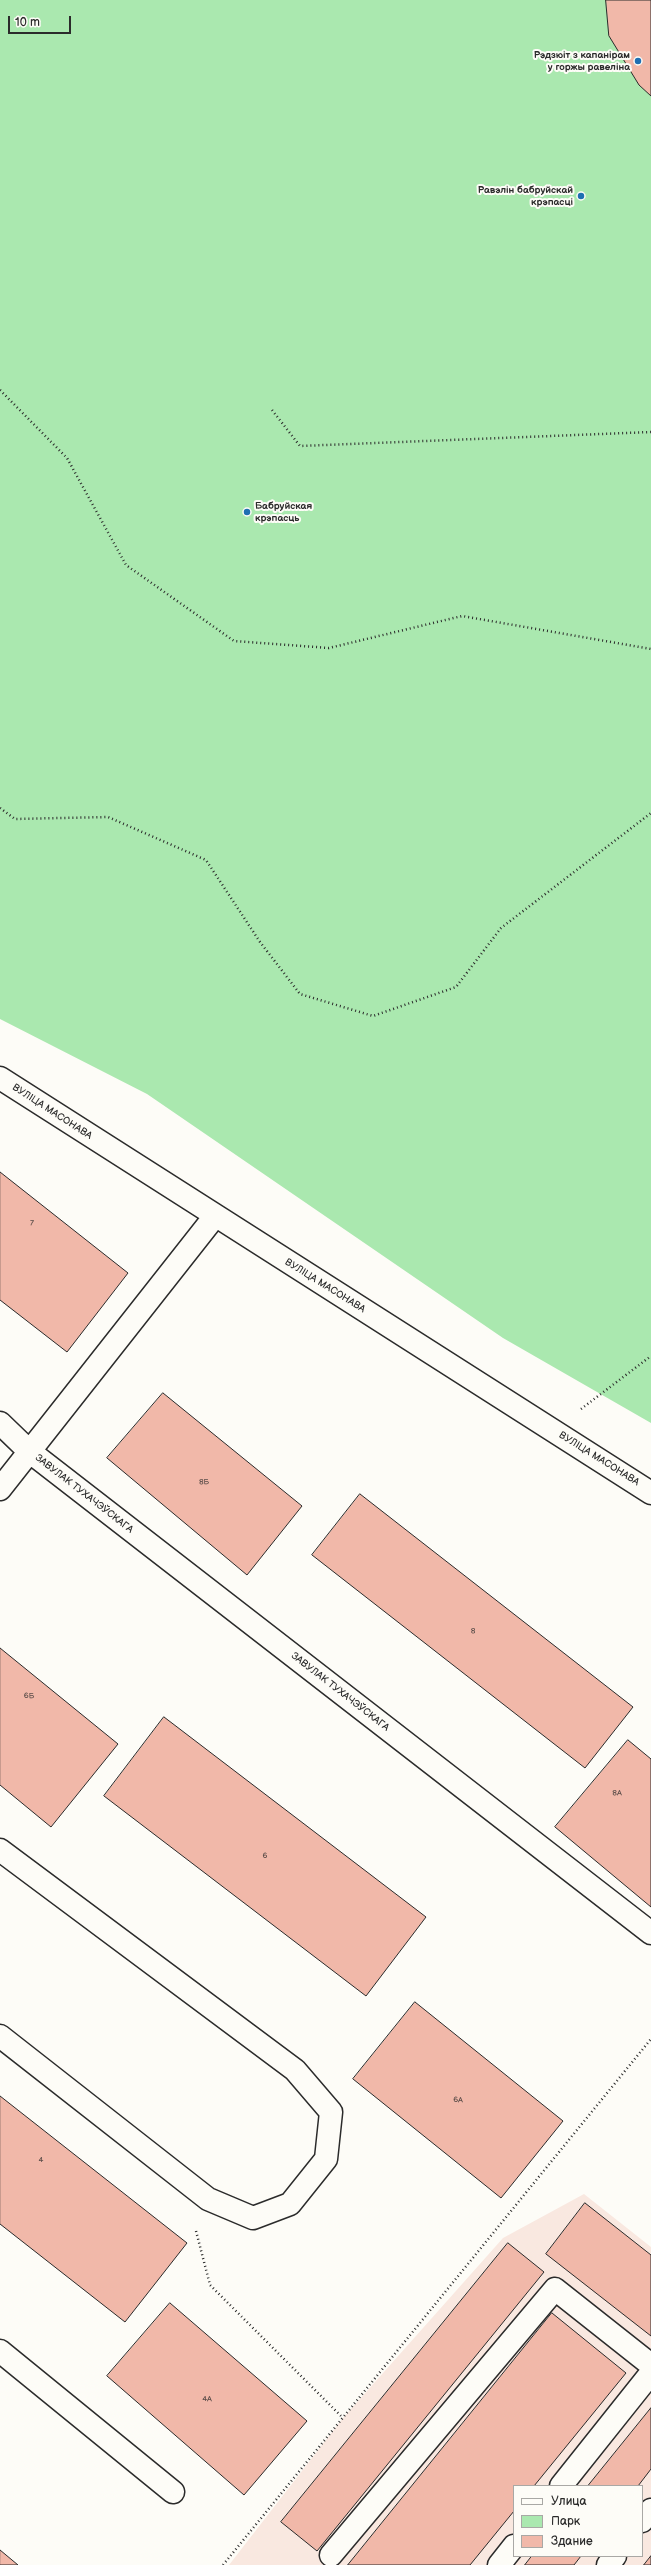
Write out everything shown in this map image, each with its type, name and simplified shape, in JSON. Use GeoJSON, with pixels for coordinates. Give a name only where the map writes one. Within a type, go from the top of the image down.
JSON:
{"type":"FeatureCollection","features":[{"type":"Feature","properties":{"kind":"street","name":"ВУЛІЦА МАСОНАВА"},"geometry":{"type":"LineString","coordinates":[[0,1078],[651,1492]]}},
{"type":"Feature","properties":{"kind":"street","name":"ЗАВУЛАК ТУХАЧЭЎСКАГА"},"geometry":{"type":"LineString","coordinates":[[0,1489],[215,1216]]}},
{"type":"Feature","properties":{"kind":"street"},"geometry":{"type":"LineString","coordinates":[[0,1423],[29,1451]]}},
{"type":"Feature","properties":{"kind":"street","name":"ЗАВУЛАК ТУХАЧЭЎСКАГА"},"geometry":{"type":"LineString","coordinates":[[29,1451],[651,1933]]}},
{"type":"Feature","properties":{"kind":"street"},"geometry":{"type":"LineString","coordinates":[[0,1850],[296,2070],[331,2112],[326,2159],[290,2204],[253,2218],[208,2199],[0,2036]]}},
{"type":"Feature","properties":{"kind":"street"},"geometry":{"type":"LineString","coordinates":[[331,2555],[555,2289],[651,2365]]}},
{"type":"Feature","properties":{"kind":"street"},"geometry":{"type":"LineString","coordinates":[[0,2351],[173,2492]]}},
{"type":"Feature","properties":{"kind":"street"},"geometry":{"type":"LineString","coordinates":[[562,2485],[651,2373]]}},
{"type":"Feature","properties":{"kind":"street"},"geometry":{"type":"LineString","coordinates":[[643,2520],[651,2510]]}},
{"type":"Feature","properties":{"kind":"street"},"geometry":{"type":"LineString","coordinates":[[498,2565],[513,2547]]}},
{"type":"Feature","properties":{"kind":"street"},"geometry":{"type":"LineString","coordinates":[[608,2565],[614,2557]]}},
{"type":"Feature","properties":{"kind":"path"},"geometry":{"type":"LineString","coordinates":[[0,390],[66,458],[126,565],[234,641],[329,648],[462,616],[651,650]]}},
{"type":"Feature","properties":{"kind":"path"},"geometry":{"type":"LineString","coordinates":[[272,410],[300,446],[651,432]]}},
{"type":"Feature","properties":{"kind":"path"},"geometry":{"type":"LineString","coordinates":[[0,808],[15,819],[108,817],[206,860],[260,942],[300,994],[373,1016],[456,987],[501,928],[651,813]]}},
{"type":"Feature","properties":{"kind":"path"},"geometry":{"type":"LineString","coordinates":[[553,1431],[651,1356]]}},
{"type":"Feature","properties":{"kind":"path"},"geometry":{"type":"LineString","coordinates":[[223,2565],[651,2039]]}},
{"type":"Feature","properties":{"kind":"path"},"geometry":{"type":"LineString","coordinates":[[196,2230],[210,2286],[343,2418]]}},
{"type":"Feature","properties":{"kind":"shaded area"},"geometry":{"type":"Polygon","coordinates":[[[584,2194],[651,2247],[651,2565],[229,2565],[343,2418],[503,2238],[584,2194]]]}},
{"type":"Feature","properties":{"kind":"green space"},"geometry":{"type":"Polygon","coordinates":[[[0,0],[651,0],[651,1423],[503,1338],[147,1094],[0,1019],[0,0]]]}},
{"type":"Feature","properties":{"kind":"building","name":"Рэдзюіт з капанірам у горжы равеліна"},"geometry":{"type":"Polygon","coordinates":[[[606,0],[651,0],[651,96],[639,85],[609,36],[606,0]]]}},
{"type":"Feature","properties":{"kind":"building"},"geometry":{"type":"Polygon","coordinates":[[[0,1172],[128,1273],[67,1352],[0,1300],[0,1172]]]}},
{"type":"Feature","properties":{"kind":"building"},"geometry":{"type":"Polygon","coordinates":[[[163,1393],[302,1506],[247,1575],[107,1458],[163,1393]]]}},
{"type":"Feature","properties":{"kind":"building"},"geometry":{"type":"Polygon","coordinates":[[[360,1494],[633,1707],[585,1768],[312,1555],[360,1494]]]}},
{"type":"Feature","properties":{"kind":"building"},"geometry":{"type":"Polygon","coordinates":[[[0,1648],[118,1744],[51,1827],[0,1785],[0,1648]]]}},
{"type":"Feature","properties":{"kind":"building"},"geometry":{"type":"Polygon","coordinates":[[[164,1717],[426,1917],[366,1996],[104,1796],[164,1717]]]}},
{"type":"Feature","properties":{"kind":"building"},"geometry":{"type":"Polygon","coordinates":[[[628,1740],[651,1759],[651,1907],[555,1827],[628,1740]]]}},
{"type":"Feature","properties":{"kind":"building"},"geometry":{"type":"Polygon","coordinates":[[[415,2002],[563,2121],[501,2198],[353,2079],[415,2002]]]}},
{"type":"Feature","properties":{"kind":"building"},"geometry":{"type":"Polygon","coordinates":[[[0,2096],[187,2243],[125,2322],[0,2224],[0,2096]]]}},
{"type":"Feature","properties":{"kind":"building"},"geometry":{"type":"Polygon","coordinates":[[[585,2203],[651,2255],[651,2336],[546,2254],[585,2203]]]}},
{"type":"Feature","properties":{"kind":"building"},"geometry":{"type":"Polygon","coordinates":[[[508,2243],[544,2272],[317,2551],[281,2522],[508,2243]]]}},
{"type":"Feature","properties":{"kind":"building"},"geometry":{"type":"Polygon","coordinates":[[[170,2303],[307,2421],[244,2495],[107,2376],[170,2303]]]}},
{"type":"Feature","properties":{"kind":"building"},"geometry":{"type":"Polygon","coordinates":[[[552,2313],[626,2373],[535,2485],[513,2485],[513,2512],[470,2565],[348,2565],[552,2313]]]}},
{"type":"Feature","properties":{"kind":"building"},"geometry":{"type":"Polygon","coordinates":[[[651,2408],[651,2469],[639,2485],[589,2485],[651,2408]]]}},
{"type":"Feature","properties":{"kind":"building"},"geometry":{"type":"Polygon","coordinates":[[[0,2550],[18,2565],[0,2565],[0,2550]]]}},
{"type":"Feature","properties":{"kind":"building"},"geometry":{"type":"Polygon","coordinates":[[[651,2556],[651,2565],[644,2565],[651,2556]]]}},
{"type":"Feature","properties":{"kind":"building"},"geometry":{"type":"Polygon","coordinates":[[[531,2557],[580,2557],[574,2565],[525,2565],[531,2557]]]}},
{"type":"Feature","properties":{"kind":"place","name":"Рэдзюіт з капанірам у горжы равеліна"},"geometry":{"type":"Point","coordinates":[638,61]}},
{"type":"Feature","properties":{"kind":"place","name":"Равэлін бабруйскай крэпасці"},"geometry":{"type":"Point","coordinates":[581,196]}},
{"type":"Feature","properties":{"kind":"place","name":"Бабруйская крэпасць"},"geometry":{"type":"Point","coordinates":[247,512]}}]}
